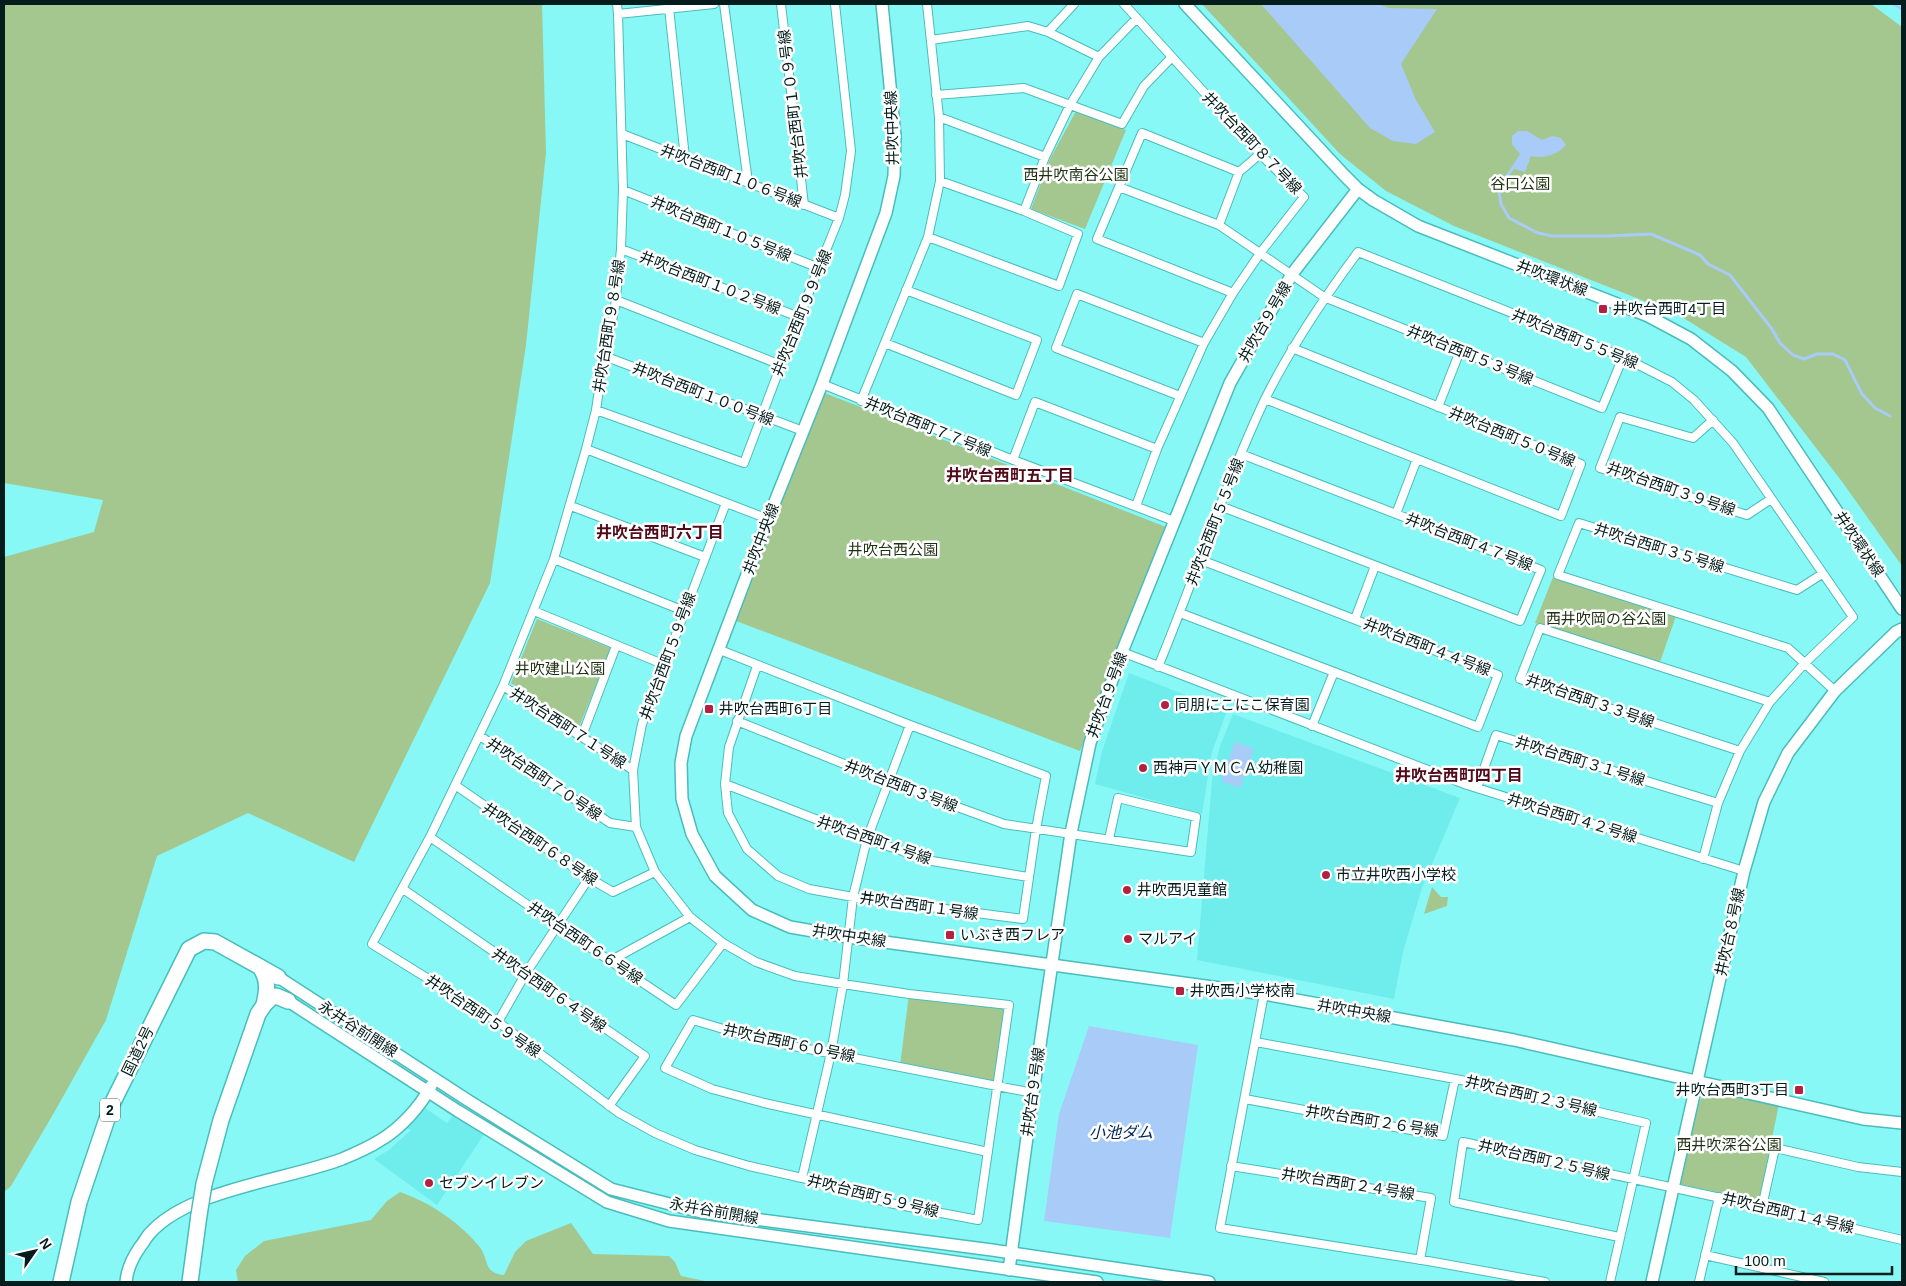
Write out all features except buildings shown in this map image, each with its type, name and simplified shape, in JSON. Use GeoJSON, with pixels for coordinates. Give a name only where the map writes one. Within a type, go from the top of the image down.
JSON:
{"type":"FeatureCollection","features":[{"type":"Feature","properties":{"kind":"highway","name":"国道2号"},"geometry":{"type":"LineString","coordinates":[[61,1282],[79,1202],[112,1104],[189,950],[204,941],[215,942],[278,977]]}},
{"type":"Feature","properties":{"kind":"highway"},"geometry":{"type":"LineString","coordinates":[[260,967],[265,975],[268,986],[264,1005]]}},
{"type":"Feature","properties":{"kind":"highway"},"geometry":{"type":"LineString","coordinates":[[190,1282],[204,1184],[221,1120],[258,1014],[271,998],[276,996],[288,1002]]}},
{"type":"Feature","properties":{"kind":"street","name":"井吹台西町９８号線"},"geometry":{"type":"LineString","coordinates":[[586,450],[596,410],[604,356],[616,300],[621,248],[623,190],[617,4]]}},
{"type":"Feature","properties":{"kind":"street"},"geometry":{"type":"LineString","coordinates":[[618,14],[714,4]]}},
{"type":"Feature","properties":{"kind":"street"},"geometry":{"type":"LineString","coordinates":[[724,4],[748,182]]}},
{"type":"Feature","properties":{"kind":"street","name":"井吹台西町１０９号線"},"geometry":{"type":"LineString","coordinates":[[781,4],[804,205]]}},
{"type":"Feature","properties":{"kind":"street","name":"井吹台西町９９号線"},"geometry":{"type":"LineString","coordinates":[[596,410],[744,463],[799,317],[840,218],[851,151],[835,4]]}},
{"type":"Feature","properties":{"kind":"street","name":"井吹中央線"},"geometry":{"type":"LineString","coordinates":[[882,4],[895,136],[894,176],[886,214],[686,736],[681,763],[682,799],[692,834],[715,876],[752,910],[790,927],[848,937],[1264,994],[1514,1040],[1863,1119],[1902,1123]]}},
{"type":"Feature","properties":{"kind":"street"},"geometry":{"type":"LineString","coordinates":[[862,401],[928,237],[940,181],[939,117],[927,4]]}},
{"type":"Feature","properties":{"kind":"street"},"geometry":{"type":"LineString","coordinates":[[1048,32],[1074,4]]}},
{"type":"Feature","properties":{"kind":"street","name":"井吹台西町８７号線"},"geometry":{"type":"LineString","coordinates":[[1124,4],[1260,154],[1304,196],[1261,252],[1233,293],[1204,343],[1157,449],[1136,506]]}},
{"type":"Feature","properties":{"kind":"street","name":"井吹環状線"},"geometry":{"type":"LineString","coordinates":[[1185,4],[1358,189],[1374,200],[1418,226],[1648,316],[1691,339],[1732,371],[1768,408],[1902,609]]}},
{"type":"Feature","properties":{"kind":"street"},"geometry":{"type":"LineString","coordinates":[[669,8],[685,158]]}},
{"type":"Feature","properties":{"kind":"street"},"geometry":{"type":"LineString","coordinates":[[1024,211],[1045,157],[1070,105],[1099,57],[1137,18]]}},
{"type":"Feature","properties":{"kind":"street"},"geometry":{"type":"LineString","coordinates":[[931,40],[1028,26],[1048,32],[1099,57]]}},
{"type":"Feature","properties":{"kind":"street"},"geometry":{"type":"LineString","coordinates":[[936,95],[1024,88],[1122,124],[1144,86],[1172,57]]}},
{"type":"Feature","properties":{"kind":"street"},"geometry":{"type":"LineString","coordinates":[[939,117],[1045,157]]}},
{"type":"Feature","properties":{"kind":"street"},"geometry":{"type":"LineString","coordinates":[[1233,293],[1097,239],[1142,133],[1239,172]]}},
{"type":"Feature","properties":{"kind":"street","name":"井吹台西町１０６号線"},"geometry":{"type":"LineString","coordinates":[[622,134],[840,218]]}},
{"type":"Feature","properties":{"kind":"street"},"geometry":{"type":"LineString","coordinates":[[1219,225],[1239,172],[1260,154]]}},
{"type":"Feature","properties":{"kind":"street"},"geometry":{"type":"LineString","coordinates":[[928,237],[1059,286],[1078,234],[1024,211],[940,181]]}},
{"type":"Feature","properties":{"kind":"street","name":"井吹台西町５３号線"},"geometry":{"type":"LineString","coordinates":[[1119,187],[1219,225],[1324,297],[1602,408],[1623,357]]}},
{"type":"Feature","properties":{"kind":"street","name":"井吹台９号線"},"geometry":{"type":"LineString","coordinates":[[1009,1270],[1071,833],[1090,743],[1122,652],[1230,383],[1292,274],[1358,189]]}},
{"type":"Feature","properties":{"kind":"street","name":"井吹台西町１０５号線"},"geometry":{"type":"LineString","coordinates":[[623,190],[819,268]]}},
{"type":"Feature","properties":{"kind":"street","name":"井吹台西町１０２号線"},"geometry":{"type":"LineString","coordinates":[[621,248],[799,317]]}},
{"type":"Feature","properties":{"kind":"street","name":"井吹台西町５５号線"},"geometry":{"type":"LineString","coordinates":[[1158,667],[1201,560],[1220,506],[1265,400],[1292,348],[1324,297],[1358,252],[1623,357],[1672,382],[1694,400],[1733,443],[1853,617],[1805,663],[1770,702],[1740,751],[1718,804],[1703,859]]}},
{"type":"Feature","properties":{"kind":"street"},"geometry":{"type":"LineString","coordinates":[[885,343],[1016,395],[1038,340],[906,290]]}},
{"type":"Feature","properties":{"kind":"street"},"geometry":{"type":"LineString","coordinates":[[1180,396],[1056,348],[1077,294],[1204,343]]}},
{"type":"Feature","properties":{"kind":"street"},"geometry":{"type":"LineString","coordinates":[[616,300],[781,365]]}},
{"type":"Feature","properties":{"kind":"street","name":"井吹台西町５０号線"},"geometry":{"type":"LineString","coordinates":[[1265,400],[1561,516],[1581,464],[1292,348]]}},
{"type":"Feature","properties":{"kind":"street"},"geometry":{"type":"LineString","coordinates":[[1438,407],[1460,351]]}},
{"type":"Feature","properties":{"kind":"street","name":"井吹台西町１００号線"},"geometry":{"type":"LineString","coordinates":[[604,356],[803,431]]}},
{"type":"Feature","properties":{"kind":"street","name":"井吹台西町７７号線"},"geometry":{"type":"LineString","coordinates":[[822,384],[1013,460],[1174,521]]}},
{"type":"Feature","properties":{"kind":"street"},"geometry":{"type":"LineString","coordinates":[[1013,460],[1035,402],[1157,449]]}},
{"type":"Feature","properties":{"kind":"street","name":"井吹台西町３９号線"},"geometry":{"type":"LineString","coordinates":[[1713,420],[1693,438],[1620,417],[1600,468],[1747,515],[1771,499]]}},
{"type":"Feature","properties":{"kind":"street"},"geometry":{"type":"LineString","coordinates":[[586,450],[768,519]]}},
{"type":"Feature","properties":{"kind":"street","name":"井吹台西町５９号線"},"geometry":{"type":"LineString","coordinates":[[586,450],[554,559],[504,686],[430,837],[372,944],[498,1022],[609,1106],[655,1133],[694,1150],[749,1166],[802,1178],[889,1202],[978,1220],[1009,1005],[909,994],[795,976],[756,962],[723,943],[690,917],[655,872],[636,827],[632,770],[642,724],[726,503]]}},
{"type":"Feature","properties":{"kind":"street","name":"井吹台西町４７号線"},"geometry":{"type":"LineString","coordinates":[[1220,506],[1520,622],[1541,570],[1241,454]]}},
{"type":"Feature","properties":{"kind":"street"},"geometry":{"type":"LineString","coordinates":[[1396,514],[1418,459]]}},
{"type":"Feature","properties":{"kind":"street"},"geometry":{"type":"LineString","coordinates":[[571,506],[705,557]]}},
{"type":"Feature","properties":{"kind":"street","name":"井吹台西町３５号線"},"geometry":{"type":"LineString","coordinates":[[1822,574],[1797,590],[1578,523],[1558,575],[1788,648],[1835,691]]}},
{"type":"Feature","properties":{"kind":"street"},"geometry":{"type":"LineString","coordinates":[[554,559],[684,611]]}},
{"type":"Feature","properties":{"kind":"street","name":"井吹台西町４４号線"},"geometry":{"type":"LineString","coordinates":[[1180,613],[1478,727],[1498,674],[1201,560]]}},
{"type":"Feature","properties":{"kind":"street"},"geometry":{"type":"LineString","coordinates":[[1355,619],[1375,566]]}},
{"type":"Feature","properties":{"kind":"street"},"geometry":{"type":"LineString","coordinates":[[534,611],[665,665]]}},
{"type":"Feature","properties":{"kind":"street","name":"井吹台西町３３号線"},"geometry":{"type":"LineString","coordinates":[[1740,751],[1520,679],[1540,628],[1770,702]]}},
{"type":"Feature","properties":{"kind":"street","name":"井吹台８号線"},"geometry":{"type":"LineString","coordinates":[[1652,1282],[1744,871],[1764,802],[1788,753],[1835,691],[1896,632],[1902,629]]}},
{"type":"Feature","properties":{"kind":"street"},"geometry":{"type":"LineString","coordinates":[[582,736],[616,646]]}},
{"type":"Feature","properties":{"kind":"street","name":"井吹台西町１号線"},"geometry":{"type":"LineString","coordinates":[[720,650],[757,666],[1046,776],[1028,877],[1023,919],[853,897],[809,889],[778,876],[747,849],[728,813],[725,784],[729,747],[757,666]]}},
{"type":"Feature","properties":{"kind":"street","name":"井吹台西町４２号線"},"geometry":{"type":"LineString","coordinates":[[1122,652],[1477,788],[1744,871]]}},
{"type":"Feature","properties":{"kind":"street"},"geometry":{"type":"LineString","coordinates":[[1312,726],[1334,672]]}},
{"type":"Feature","properties":{"kind":"street","name":"井吹台西町７１号線"},"geometry":{"type":"LineString","coordinates":[[504,686],[632,770]]}},
{"type":"Feature","properties":{"kind":"street","name":"井吹台西町３号線"},"geometry":{"type":"LineString","coordinates":[[737,721],[889,782],[1004,824],[1191,852],[1196,817],[1118,798],[1108,839]]}},
{"type":"Feature","properties":{"kind":"street"},"geometry":{"type":"LineString","coordinates":[[802,1178],[818,1116],[831,1053],[843,984],[853,897],[867,839],[910,725]]}},
{"type":"Feature","properties":{"kind":"street","name":"井吹台西町３１号線"},"geometry":{"type":"LineString","coordinates":[[1477,788],[1496,735],[1718,804]]}},
{"type":"Feature","properties":{"kind":"street","name":"井吹台西町７０号線"},"geometry":{"type":"LineString","coordinates":[[480,736],[610,823],[636,827]]}},
{"type":"Feature","properties":{"kind":"street","name":"井吹台西町４号線"},"geometry":{"type":"LineString","coordinates":[[725,784],[867,839],[932,861],[1028,877]]}},
{"type":"Feature","properties":{"kind":"street","name":"井吹台西町６８号線"},"geometry":{"type":"LineString","coordinates":[[455,785],[589,878],[613,892],[655,872]]}},
{"type":"Feature","properties":{"kind":"street","name":"井吹台西町６６号線"},"geometry":{"type":"LineString","coordinates":[[430,837],[558,926],[676,1004],[723,943]]}},
{"type":"Feature","properties":{"kind":"street"},"geometry":{"type":"LineString","coordinates":[[498,1022],[526,974],[589,878]]}},
{"type":"Feature","properties":{"kind":"street","name":"井吹台西町６４号線"},"geometry":{"type":"LineString","coordinates":[[403,889],[645,1056],[609,1106]]}},
{"type":"Feature","properties":{"kind":"street"},"geometry":{"type":"LineString","coordinates":[[610,961],[690,917]]}},
{"type":"Feature","properties":{"kind":"street","name":"永井谷前開線"},"geometry":{"type":"LineString","coordinates":[[278,977],[434,1079],[611,1189],[701,1212],[1010,1253],[1209,1282]]}},
{"type":"Feature","properties":{"kind":"street"},"geometry":{"type":"LineString","coordinates":[[1264,994],[1220,1228],[1545,1282]]}},
{"type":"Feature","properties":{"kind":"street","name":"永井谷前開線"},"geometry":{"type":"LineString","coordinates":[[288,1002],[428,1092],[606,1202],[670,1221],[1097,1282]]}},
{"type":"Feature","properties":{"kind":"street","name":"井吹台西町６０号線"},"geometry":{"type":"LineString","coordinates":[[988,1152],[818,1116],[712,1089],[665,1068],[693,1020],[757,1039],[1033,1093]]}},
{"type":"Feature","properties":{"kind":"street","name":"井吹台西町２３号線"},"geometry":{"type":"LineString","coordinates":[[1256,1042],[1455,1079],[1646,1123],[1610,1282]]}},
{"type":"Feature","properties":{"kind":"street"},"geometry":{"type":"LineString","coordinates":[[126,1282],[135,1255],[151,1232],[167,1218],[188,1207],[221,1194],[341,1160],[363,1150],[381,1140],[401,1124],[428,1092],[434,1079]]}},
{"type":"Feature","properties":{"kind":"street","name":"井吹台西町２６号線"},"geometry":{"type":"LineString","coordinates":[[1245,1099],[1443,1136],[1455,1079]]}},
{"type":"Feature","properties":{"kind":"street","name":"井吹台西町２５号線"},"geometry":{"type":"LineString","coordinates":[[1619,1237],[1454,1202],[1463,1142],[1633,1180],[1674,1187]]}},
{"type":"Feature","properties":{"kind":"street"},"geometry":{"type":"LineString","coordinates":[[1762,1207],[1775,1148],[1858,1168],[1902,1172]]}},
{"type":"Feature","properties":{"kind":"street","name":"井吹台西町２４号線"},"geometry":{"type":"LineString","coordinates":[[1231,1166],[1431,1198],[1420,1260]]}},
{"type":"Feature","properties":{"kind":"street","name":"井吹台西町１４号線"},"geometry":{"type":"LineString","coordinates":[[1674,1187],[1902,1240]]}},
{"type":"Feature","properties":{"kind":"street"},"geometry":{"type":"LineString","coordinates":[[1698,1282],[1719,1197]]}},
{"type":"Feature","properties":{"kind":"street"},"geometry":{"type":"LineString","coordinates":[[1705,1255],[1824,1282]]}},
{"type":"Feature","properties":{"kind":"shaded area"},"geometry":{"type":"Polygon","coordinates":[[[1129,673],[1227,711],[1212,752],[1202,814],[1095,784],[1102,751],[1129,673]]]}},
{"type":"Feature","properties":{"kind":"shaded area"},"geometry":{"type":"Polygon","coordinates":[[[1233,714],[1460,798],[1422,888],[1403,952],[1394,999],[1197,960],[1212,780],[1220,746],[1233,714]]]}},
{"type":"Feature","properties":{"kind":"shaded area"},"geometry":{"type":"Polygon","coordinates":[[[425,1108],[447,1123],[454,1114],[485,1133],[437,1205],[374,1159],[389,1150],[411,1130],[405,1127],[421,1109],[425,1108]]]}},
{"type":"Feature","properties":{"kind":"green space"},"geometry":{"type":"Polygon","coordinates":[[[4,4],[542,4],[546,153],[526,345],[490,583],[354,862],[248,813],[157,856],[106,1020],[11,1186],[4,1192],[4,557],[94,532],[103,500],[4,483],[4,4]]]}},
{"type":"Feature","properties":{"kind":"green space","name":"谷口公園"},"geometry":{"type":"Polygon","coordinates":[[[1202,4],[1871,4],[1902,27],[1902,566],[1843,483],[1746,357],[1677,314],[1454,226],[1386,191],[1340,154],[1202,4]]]}},
{"type":"Feature","properties":{"kind":"green space","name":"西井吹南谷公園"},"geometry":{"type":"Polygon","coordinates":[[[1076,111],[1126,130],[1085,229],[1031,209],[1050,159],[1076,111]]]}},
{"type":"Feature","properties":{"kind":"green space","name":"井吹台西公園"},"geometry":{"type":"Polygon","coordinates":[[[822,392],[1166,527],[1080,751],[736,621],[822,392]]]}},
{"type":"Feature","properties":{"kind":"green space","name":"西井吹岡の谷公園"},"geometry":{"type":"Polygon","coordinates":[[[1553,577],[1676,616],[1660,662],[1535,623],[1553,577]]]}},
{"type":"Feature","properties":{"kind":"green space","name":"井吹建山公園"},"geometry":{"type":"Polygon","coordinates":[[[537,619],[611,648],[579,727],[511,683],[537,619]]]}},
{"type":"Feature","properties":{"kind":"green space"},"geometry":{"type":"Polygon","coordinates":[[[1432,887],[1441,897],[1448,897],[1447,906],[1424,914],[1432,887]]]}},
{"type":"Feature","properties":{"kind":"green space"},"geometry":{"type":"Polygon","coordinates":[[[909,994],[1009,1005],[998,1085],[900,1066],[909,994]]]}},
{"type":"Feature","properties":{"kind":"green space","name":"西井吹深谷公園"},"geometry":{"type":"Polygon","coordinates":[[[1721,1093],[1779,1104],[1759,1201],[1679,1184],[1697,1105],[1705,1094],[1721,1093]]]}},
{"type":"Feature","properties":{"kind":"green space"},"geometry":{"type":"Polygon","coordinates":[[[400,1192],[422,1201],[462,1228],[482,1250],[489,1268],[497,1274],[504,1275],[515,1252],[526,1241],[571,1223],[593,1254],[669,1256],[675,1262],[681,1276],[710,1282],[238,1282],[236,1270],[245,1256],[264,1241],[371,1220],[387,1201],[400,1192]]]}},
{"type":"Feature","properties":{"kind":"water"},"geometry":{"type":"Polygon","coordinates":[[[1261,4],[1377,4],[1389,8],[1437,9],[1401,64],[1416,100],[1435,132],[1416,144],[1393,141],[1370,128],[1261,4]]]}},
{"type":"Feature","properties":{"kind":"water"},"geometry":{"type":"Polygon","coordinates":[[[1518,131],[1527,131],[1542,140],[1552,136],[1561,138],[1566,145],[1550,155],[1541,157],[1531,156],[1525,172],[1511,168],[1520,154],[1512,144],[1512,136],[1518,131]]]}},
{"type":"Feature","properties":{"kind":"water"},"geometry":{"type":"Polygon","coordinates":[[[1235,742],[1254,749],[1240,788],[1221,781],[1235,742]]]}},
{"type":"Feature","properties":{"kind":"water","name":"小池ダム"},"geometry":{"type":"Polygon","coordinates":[[[1089,1026],[1198,1045],[1170,1238],[1044,1221],[1059,1114],[1089,1026]]]}},
{"type":"Feature","properties":{"kind":"waterway"},"geometry":{"type":"LineString","coordinates":[[1894,4],[1902,9]]}},
{"type":"Feature","properties":{"kind":"waterway"},"geometry":{"type":"LineString","coordinates":[[1513,168],[1503,181],[1499,192],[1501,204],[1509,218],[1538,233],[1552,236],[1651,234],[1700,255],[1708,264],[1730,275],[1772,329],[1780,343],[1793,355],[1804,359],[1817,354],[1833,354],[1845,360],[1862,394],[1875,408],[1890,416]]}},
{"type":"Feature","properties":{"kind":"place","name":"井吹台西町4丁目"},"geometry":{"type":"Point","coordinates":[1603,309]}},
{"type":"Feature","properties":{"kind":"place","name":"同朋にこにこ保育園"},"geometry":{"type":"Point","coordinates":[1165,705]}},
{"type":"Feature","properties":{"kind":"place","name":"井吹台西町6丁目"},"geometry":{"type":"Point","coordinates":[709,709]}},
{"type":"Feature","properties":{"kind":"place","name":"西神戸ＹＭＣＡ幼稚園"},"geometry":{"type":"Point","coordinates":[1143,768]}},
{"type":"Feature","properties":{"kind":"place","name":"市立井吹西小学校"},"geometry":{"type":"Point","coordinates":[1326,875]}},
{"type":"Feature","properties":{"kind":"place","name":"井吹西児童館"},"geometry":{"type":"Point","coordinates":[1127,890]}},
{"type":"Feature","properties":{"kind":"place","name":"いぶき西フレア"},"geometry":{"type":"Point","coordinates":[950,935]}},
{"type":"Feature","properties":{"kind":"place","name":"マルアイ"},"geometry":{"type":"Point","coordinates":[1128,939]}},
{"type":"Feature","properties":{"kind":"place","name":"井吹西小学校南"},"geometry":{"type":"Point","coordinates":[1180,991]}},
{"type":"Feature","properties":{"kind":"place","name":"井吹台西町3丁目"},"geometry":{"type":"Point","coordinates":[1799,1090]}},
{"type":"Feature","properties":{"kind":"place","name":"セブンイレブン"},"geometry":{"type":"Point","coordinates":[429,1183]}},
{"type":"Feature","properties":{"kind":"district","name":"井吹台西町五丁目"},"geometry":{"type":"Point","coordinates":[1010,475]}},
{"type":"Feature","properties":{"kind":"district","name":"井吹台西町六丁目"},"geometry":{"type":"Point","coordinates":[660,532]}},
{"type":"Feature","properties":{"kind":"district","name":"井吹台西町四丁目"},"geometry":{"type":"Point","coordinates":[1459,775]}}]}
